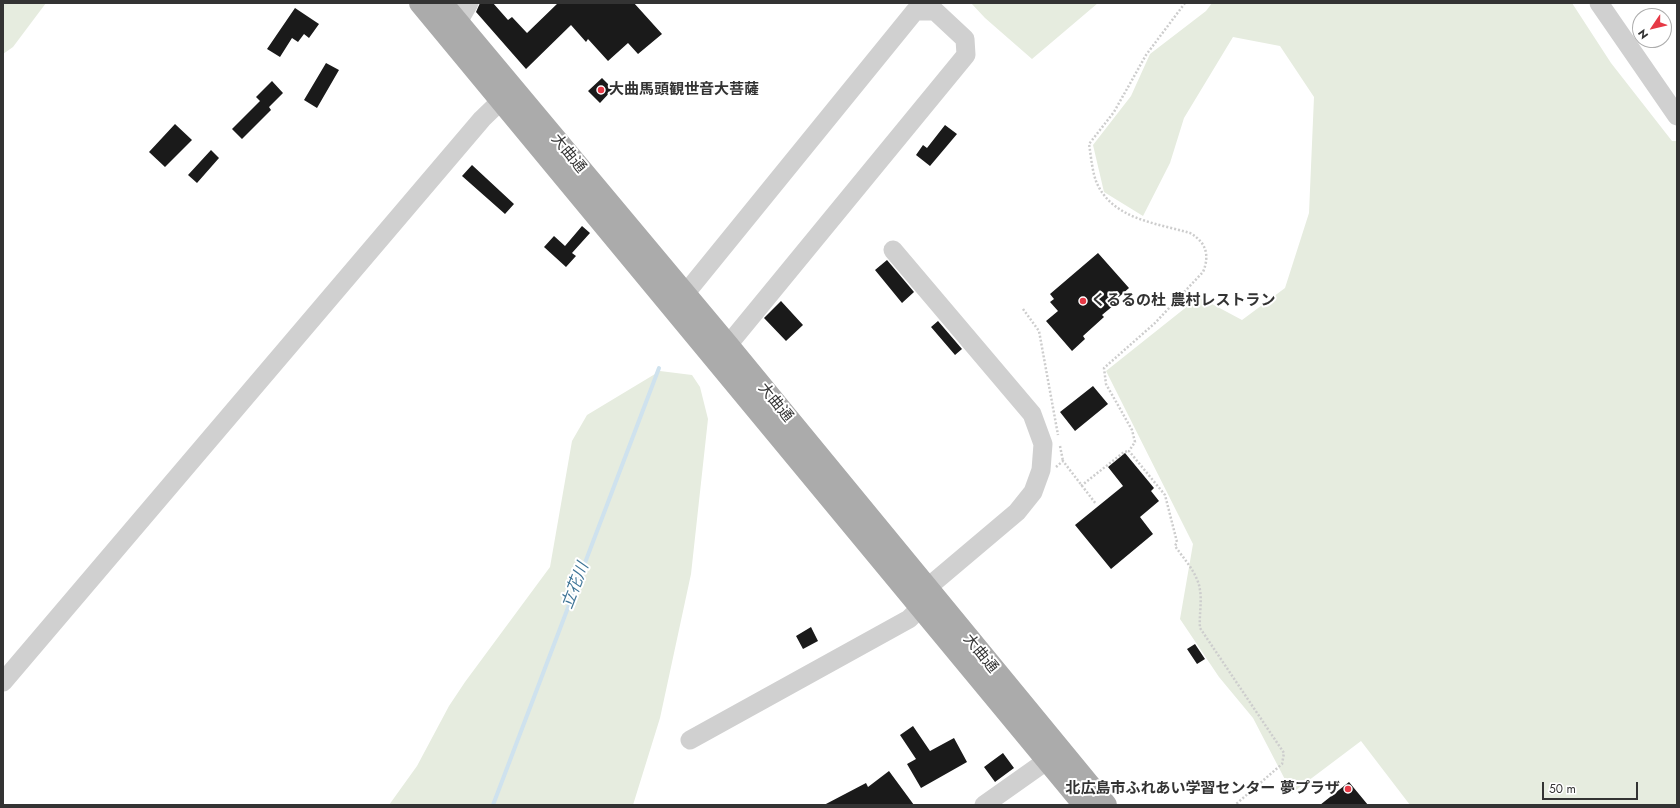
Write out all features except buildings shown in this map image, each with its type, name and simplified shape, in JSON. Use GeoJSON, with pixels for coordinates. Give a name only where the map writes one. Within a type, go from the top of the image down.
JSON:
{"type":"FeatureCollection","features":[{"type":"Feature","properties":{"kind":"main road","name":"大曲通"},"geometry":{"type":"LineString","coordinates":[[420,3],[507,95],[685,294],[728,345],[923,598]]}},
{"type":"Feature","properties":{"kind":"main road","name":"大曲通"},"geometry":{"type":"LineString","coordinates":[[442,3],[458,22],[507,95],[590,208],[923,598],[1053,756],[1084,805]]}},
{"type":"Feature","properties":{"kind":"main road","name":"大曲通"},"geometry":{"type":"LineString","coordinates":[[1053,756],[1106,805]]}},
{"type":"Feature","properties":{"kind":"street"},"geometry":{"type":"LineString","coordinates":[[458,22],[469,3]]}},
{"type":"Feature","properties":{"kind":"street"},"geometry":{"type":"LineString","coordinates":[[1599,3],[1677,116]]}},
{"type":"Feature","properties":{"kind":"street"},"geometry":{"type":"LineString","coordinates":[[685,294],[915,11],[935,11],[965,39],[966,55],[728,345]]}},
{"type":"Feature","properties":{"kind":"street"},"geometry":{"type":"LineString","coordinates":[[3,682],[482,119],[507,95]]}},
{"type":"Feature","properties":{"kind":"street"},"geometry":{"type":"LineString","coordinates":[[690,740],[909,619],[923,598],[1017,512],[1033,492],[1041,470],[1043,444],[1032,414],[893,250]]}},
{"type":"Feature","properties":{"kind":"street"},"geometry":{"type":"LineString","coordinates":[[984,805],[1053,756]]}},
{"type":"Feature","properties":{"kind":"path"},"geometry":{"type":"LineString","coordinates":[[1081,486],[1124,452],[1129,451],[1135,442],[1132,430],[1106,384],[1104,368],[1155,323],[1203,272],[1207,263],[1208,253],[1198,237],[1190,232],[1128,215],[1114,205],[1104,195],[1096,180],[1089,144],[1114,112],[1146,55],[1185,3]]}},
{"type":"Feature","properties":{"kind":"path"},"geometry":{"type":"LineString","coordinates":[[1023,309],[1039,331],[1062,461],[1096,504]]}},
{"type":"Feature","properties":{"kind":"path"},"geometry":{"type":"LineString","coordinates":[[1129,451],[1165,495],[1177,542],[1175,546],[1194,572],[1200,590],[1200,628],[1284,753],[1282,764],[1235,805]]}},
{"type":"Feature","properties":{"kind":"path"},"geometry":{"type":"LineString","coordinates":[[1041,470],[1054,469],[1062,461]]}},
{"type":"Feature","properties":{"kind":"shaded area"},"geometry":{"type":"Polygon","coordinates":[[[3,3],[46,3],[13,47],[3,54],[3,3]]]}},
{"type":"Feature","properties":{"kind":"shaded area"},"geometry":{"type":"Polygon","coordinates":[[[971,3],[1098,3],[1032,59],[985,18],[971,3]]]}},
{"type":"Feature","properties":{"kind":"shaded area"},"geometry":{"type":"Polygon","coordinates":[[[1212,3],[1572,3],[1611,63],[1672,141],[1677,141],[1677,805],[1410,805],[1361,741],[1292,793],[1253,718],[1219,677],[1180,619],[1193,544],[1106,371],[1199,297],[1242,320],[1285,288],[1309,213],[1314,97],[1280,46],[1233,37],[1184,118],[1170,163],[1143,216],[1104,192],[1093,145],[1131,96],[1150,54],[1206,11],[1212,3]]]}},
{"type":"Feature","properties":{"kind":"shaded area"},"geometry":{"type":"Polygon","coordinates":[[[660,371],[692,375],[700,387],[708,419],[691,574],[660,718],[633,805],[389,805],[417,766],[449,706],[465,682],[550,567],[572,441],[587,415],[660,371]]]}},
{"type":"Feature","properties":{"kind":"waterway","name":"立花川"},"geometry":{"type":"LineString","coordinates":[[493,805],[659,368]]}},
{"type":"Feature","properties":{"kind":"place","name":"大曲馬頭観世音大菩薩"},"geometry":{"type":"Point","coordinates":[601,90]}},
{"type":"Feature","properties":{"kind":"place","name":"くるるの杜 農村レストラン"},"geometry":{"type":"Point","coordinates":[1083,301]}},
{"type":"Feature","properties":{"kind":"place","name":"北広島市ふれあい学習センター 夢プラザ"},"geometry":{"type":"Point","coordinates":[1348,789]}}]}
